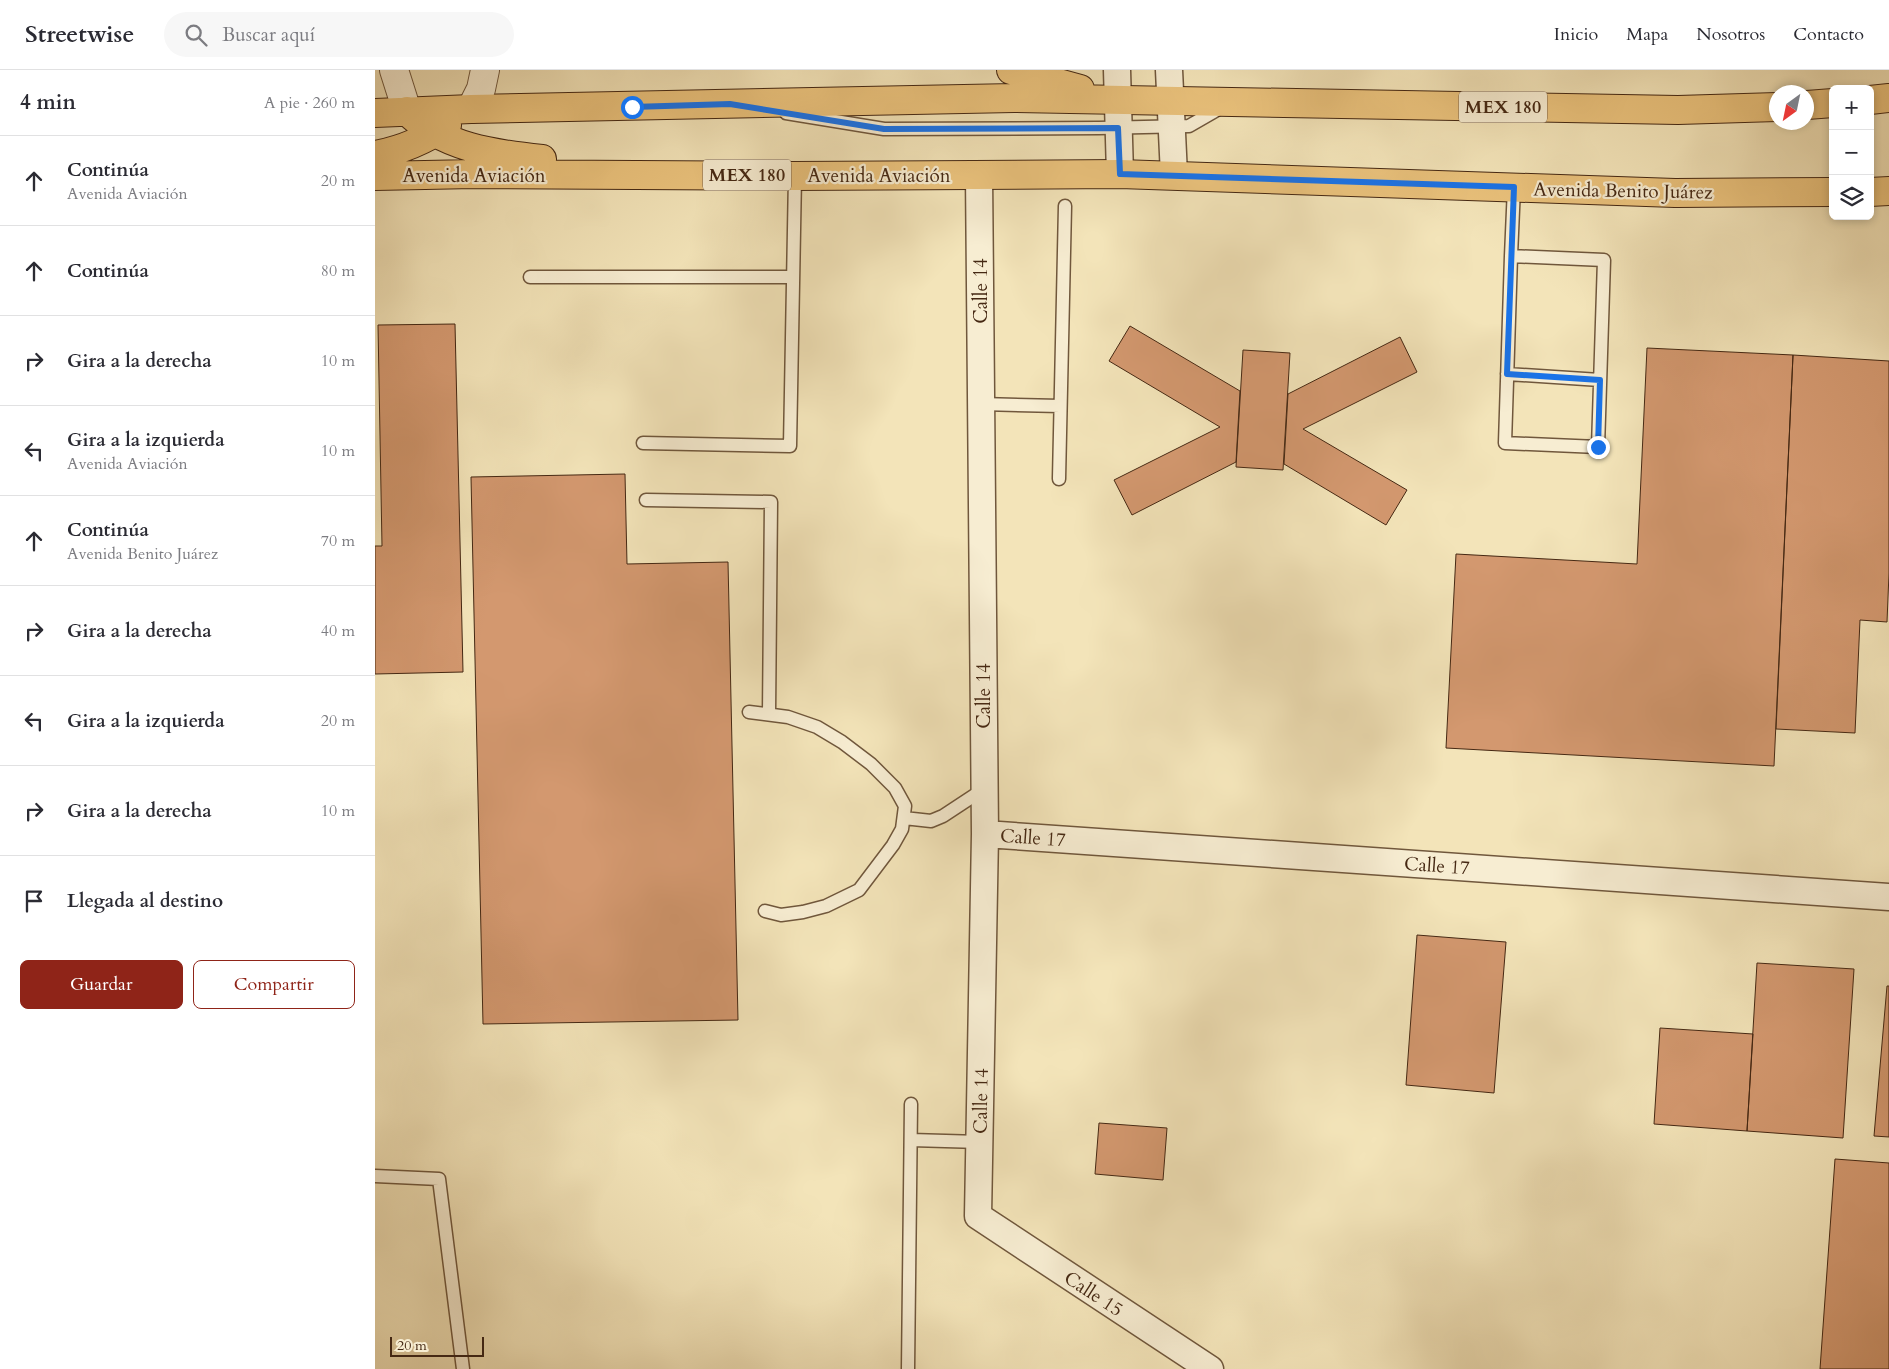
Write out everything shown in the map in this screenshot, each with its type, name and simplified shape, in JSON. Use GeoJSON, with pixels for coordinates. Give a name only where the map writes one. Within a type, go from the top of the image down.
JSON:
{"type":"FeatureCollection","features":[{"type":"Feature","properties":{"kind":"main road"},"geometry":{"type":"LineString","coordinates":[[1011,70],[1117,100]]}},
{"type":"Feature","properties":{"kind":"main road","name":"MEX 180"},"geometry":{"type":"LineString","coordinates":[[375,113],[471,109],[1014,98],[1117,100],[1171,113],[1230,102],[1679,110],[1769,107]]}},
{"type":"Feature","properties":{"kind":"main road"},"geometry":{"type":"LineString","coordinates":[[1874,100],[1889,98]]}},
{"type":"Feature","properties":{"kind":"main road"},"geometry":{"type":"LineString","coordinates":[[1814,104],[1829,103]]}},
{"type":"Feature","properties":{"kind":"main road"},"geometry":{"type":"LineString","coordinates":[[375,155],[397,151],[413,145],[471,109]]}},
{"type":"Feature","properties":{"kind":"main road"},"geometry":{"type":"LineString","coordinates":[[407,112],[435,133],[449,140],[499,154],[700,175]]}},
{"type":"Feature","properties":{"kind":"main road","name":"Avenida Aviación"},"geometry":{"type":"LineString","coordinates":[[375,176],[474,174],[795,176],[1174,175]]}},
{"type":"Feature","properties":{"kind":"main road","name":"Avenida Benito Juárez"},"geometry":{"type":"LineString","coordinates":[[1174,175],[1675,192],[1829,192]]}},
{"type":"Feature","properties":{"kind":"main road"},"geometry":{"type":"LineString","coordinates":[[1874,192],[1889,191]]}},
{"type":"Feature","properties":{"kind":"street"},"geometry":{"type":"LineString","coordinates":[[394,70],[407,112]]}},
{"type":"Feature","properties":{"kind":"street"},"geometry":{"type":"LineString","coordinates":[[471,109],[481,90],[485,70]]}},
{"type":"Feature","properties":{"kind":"street"},"geometry":{"type":"LineString","coordinates":[[1117,70],[1120,174]]}},
{"type":"Feature","properties":{"kind":"street"},"geometry":{"type":"LineString","coordinates":[[1169,70],[1174,175]]}},
{"type":"Feature","properties":{"kind":"street","name":"Calle 14"},"geometry":{"type":"LineString","coordinates":[[978,1216],[985,834],[979,175]]}},
{"type":"Feature","properties":{"kind":"street","name":"Calle 17"},"geometry":{"type":"LineString","coordinates":[[985,834],[1889,897]]}},
{"type":"Feature","properties":{"kind":"street","name":"Calle 15"},"geometry":{"type":"LineString","coordinates":[[978,1216],[1210,1369]]}},
{"type":"Feature","properties":{"kind":"lane"},"geometry":{"type":"LineString","coordinates":[[730,104],[884,129],[1118,128],[1171,113]]}},
{"type":"Feature","properties":{"kind":"lane"},"geometry":{"type":"LineString","coordinates":[[643,443],[790,446],[795,176]]}},
{"type":"Feature","properties":{"kind":"lane"},"geometry":{"type":"LineString","coordinates":[[1511,256],[1604,260],[1598,447],[1505,443],[1511,256],[1514,187]]}},
{"type":"Feature","properties":{"kind":"lane"},"geometry":{"type":"LineString","coordinates":[[1059,479],[1065,206]]}},
{"type":"Feature","properties":{"kind":"lane"},"geometry":{"type":"LineString","coordinates":[[530,277],[792,277]]}},
{"type":"Feature","properties":{"kind":"lane"},"geometry":{"type":"LineString","coordinates":[[1507,374],[1600,380]]}},
{"type":"Feature","properties":{"kind":"lane"},"geometry":{"type":"LineString","coordinates":[[981,404],[1060,406]]}},
{"type":"Feature","properties":{"kind":"lane"},"geometry":{"type":"LineString","coordinates":[[645,500],[771,502],[769,714]]}},
{"type":"Feature","properties":{"kind":"lane"},"geometry":{"type":"LineString","coordinates":[[749,712],[788,717],[817,727],[871,764],[895,788],[905,806],[902,829],[893,845],[859,890],[826,906],[803,912],[781,915],[765,911]]}},
{"type":"Feature","properties":{"kind":"lane"},"geometry":{"type":"LineString","coordinates":[[904,818],[931,821],[943,816],[984,789]]}},
{"type":"Feature","properties":{"kind":"lane"},"geometry":{"type":"LineString","coordinates":[[908,1369],[911,1104]]}},
{"type":"Feature","properties":{"kind":"lane"},"geometry":{"type":"LineString","coordinates":[[911,1140],[980,1142]]}},
{"type":"Feature","properties":{"kind":"lane"},"geometry":{"type":"LineString","coordinates":[[375,1176],[439,1179],[463,1369]]}},
{"type":"Feature","properties":{"kind":"building"},"geometry":{"type":"Polygon","coordinates":[[[455,324],[463,672],[375,674],[375,546],[382,546],[378,325],[455,324]]]}},
{"type":"Feature","properties":{"kind":"building"},"geometry":{"type":"Polygon","coordinates":[[[1130,326],[1240,391],[1236,462],[1132,515],[1114,480],[1220,427],[1109,361],[1130,326]]]}},
{"type":"Feature","properties":{"kind":"building"},"geometry":{"type":"Polygon","coordinates":[[[1400,337],[1417,372],[1303,429],[1407,490],[1386,525],[1284,464],[1288,394],[1400,337]]]}},
{"type":"Feature","properties":{"kind":"building"},"geometry":{"type":"Polygon","coordinates":[[[1647,348],[1793,355],[1774,766],[1446,748],[1456,554],[1637,564],[1647,348]]]}},
{"type":"Feature","properties":{"kind":"building"},"geometry":{"type":"Polygon","coordinates":[[[1243,350],[1290,353],[1283,470],[1236,467],[1243,350]]]}},
{"type":"Feature","properties":{"kind":"building"},"geometry":{"type":"Polygon","coordinates":[[[1793,355],[1889,361],[1889,573],[1887,622],[1860,620],[1855,733],[1776,729],[1793,355]]]}},
{"type":"Feature","properties":{"kind":"building"},"geometry":{"type":"Polygon","coordinates":[[[625,474],[627,564],[728,562],[738,1020],[483,1024],[471,477],[625,474]]]}},
{"type":"Feature","properties":{"kind":"building"},"geometry":{"type":"Polygon","coordinates":[[[1417,935],[1506,942],[1494,1093],[1406,1085],[1417,935]]]}},
{"type":"Feature","properties":{"kind":"building"},"geometry":{"type":"Polygon","coordinates":[[[1757,963],[1854,969],[1843,1138],[1747,1131],[1757,963]]]}},
{"type":"Feature","properties":{"kind":"building"},"geometry":{"type":"Polygon","coordinates":[[[1887,986],[1889,986],[1889,1137],[1874,1136],[1887,986]]]}},
{"type":"Feature","properties":{"kind":"building"},"geometry":{"type":"Polygon","coordinates":[[[1660,1028],[1753,1034],[1747,1131],[1654,1124],[1660,1028]]]}},
{"type":"Feature","properties":{"kind":"building"},"geometry":{"type":"Polygon","coordinates":[[[1099,1123],[1167,1128],[1163,1180],[1095,1174],[1099,1123]]]}},
{"type":"Feature","properties":{"kind":"building"},"geometry":{"type":"Polygon","coordinates":[[[1835,1159],[1889,1163],[1889,1369],[1820,1369],[1835,1159]]]}},
{"type":"Feature","properties":{"kind":"route"},"geometry":{"type":"LineString","coordinates":[[632,107],[730,104],[884,129],[1118,128],[1120,174],[1514,187],[1507,374],[1600,380],[1598,447]]}}]}
